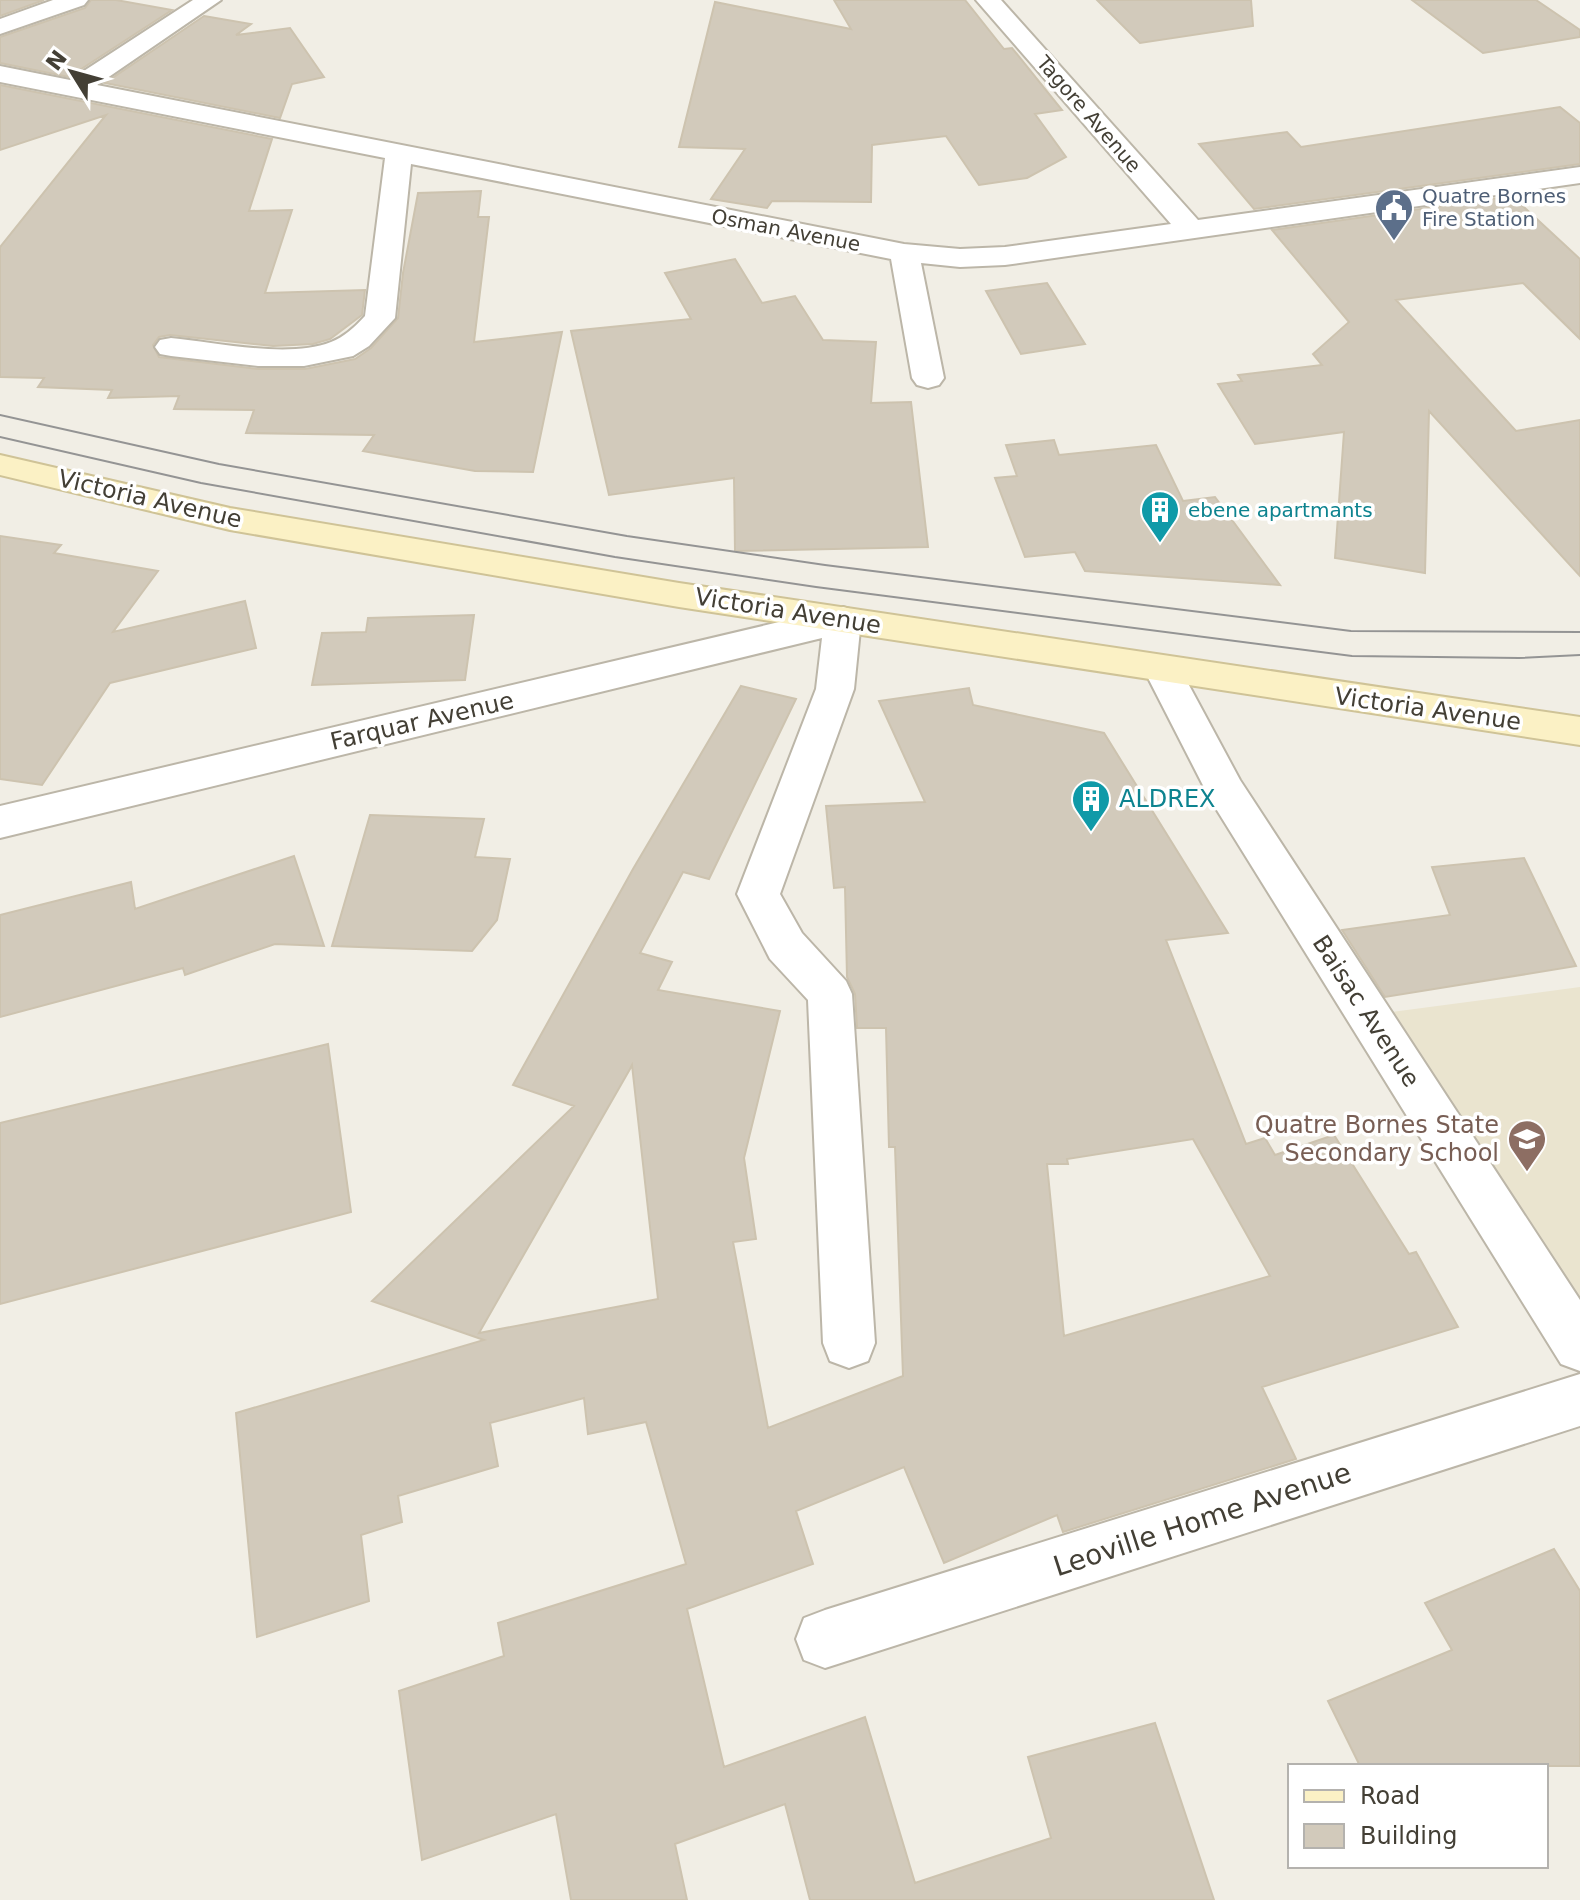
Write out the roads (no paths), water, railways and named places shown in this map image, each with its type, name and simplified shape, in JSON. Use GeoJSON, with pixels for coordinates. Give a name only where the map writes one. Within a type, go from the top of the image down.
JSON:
{"type":"FeatureCollection","features":[{"type":"Feature","properties":{"kind":"main road","name":"Victoria Avenue"},"geometry":{"type":"LineString","coordinates":[[0,465],[230,519],[843,620],[1580,731]]}},
{"type":"Feature","properties":{"kind":"street"},"geometry":{"type":"LineString","coordinates":[[0,27],[76,0]]}},
{"type":"Feature","properties":{"kind":"street"},"geometry":{"type":"LineString","coordinates":[[76,88],[209,0]]}},
{"type":"Feature","properties":{"kind":"street","name":"Tagore Avenue"},"geometry":{"type":"LineString","coordinates":[[988,0],[1190,228]]}},
{"type":"Feature","properties":{"kind":"street","name":"Osman Avenue"},"geometry":{"type":"LineString","coordinates":[[0,74],[904,253],[960,258],[1005,256],[1580,175]]}},
{"type":"Feature","properties":{"kind":"street"},"geometry":{"type":"LineString","coordinates":[[171,347],[305,358],[342,349],[366,334],[380,318],[399,153]]}},
{"type":"Feature","properties":{"kind":"street"},"geometry":{"type":"LineString","coordinates":[[904,253],[928,378]]}},
{"type":"Feature","properties":{"kind":"street"},"geometry":{"type":"LineString","coordinates":[[843,620],[835,689],[758,894],[786,946],[830,994],[849,1343]]}},
{"type":"Feature","properties":{"kind":"street","name":"Farquar Avenue"},"geometry":{"type":"LineString","coordinates":[[0,822],[843,620]]}},
{"type":"Feature","properties":{"kind":"street","name":"Baisac Avenue"},"geometry":{"type":"LineString","coordinates":[[1163,670],[1224,788],[1580,1346]]}},
{"type":"Feature","properties":{"kind":"street","name":"Leoville Home Avenue"},"geometry":{"type":"LineString","coordinates":[[825,1639],[1580,1400]]}},
{"type":"Feature","properties":{"kind":"tram line"},"geometry":{"type":"LineString","coordinates":[[0,415],[219,464],[627,536],[825,565],[1351,631],[1580,632]]}},
{"type":"Feature","properties":{"kind":"tram line"},"geometry":{"type":"LineString","coordinates":[[0,437],[201,483],[615,557],[816,587],[1352,656],[1519,658],[1580,655]]}},
{"type":"Feature","properties":{"kind":"place","name":"Quatre Bornes Fire Station"},"geometry":{"type":"Point","coordinates":[1394,242]}},
{"type":"Feature","properties":{"kind":"place","name":"ebene apartmants"},"geometry":{"type":"Point","coordinates":[1160,544]}},
{"type":"Feature","properties":{"kind":"place","name":"ALDREX"},"geometry":{"type":"Point","coordinates":[1091,833]}},
{"type":"Feature","properties":{"kind":"place","name":"Quatre Bornes State Secondary School"},"geometry":{"type":"Point","coordinates":[1527,1173]}}]}
